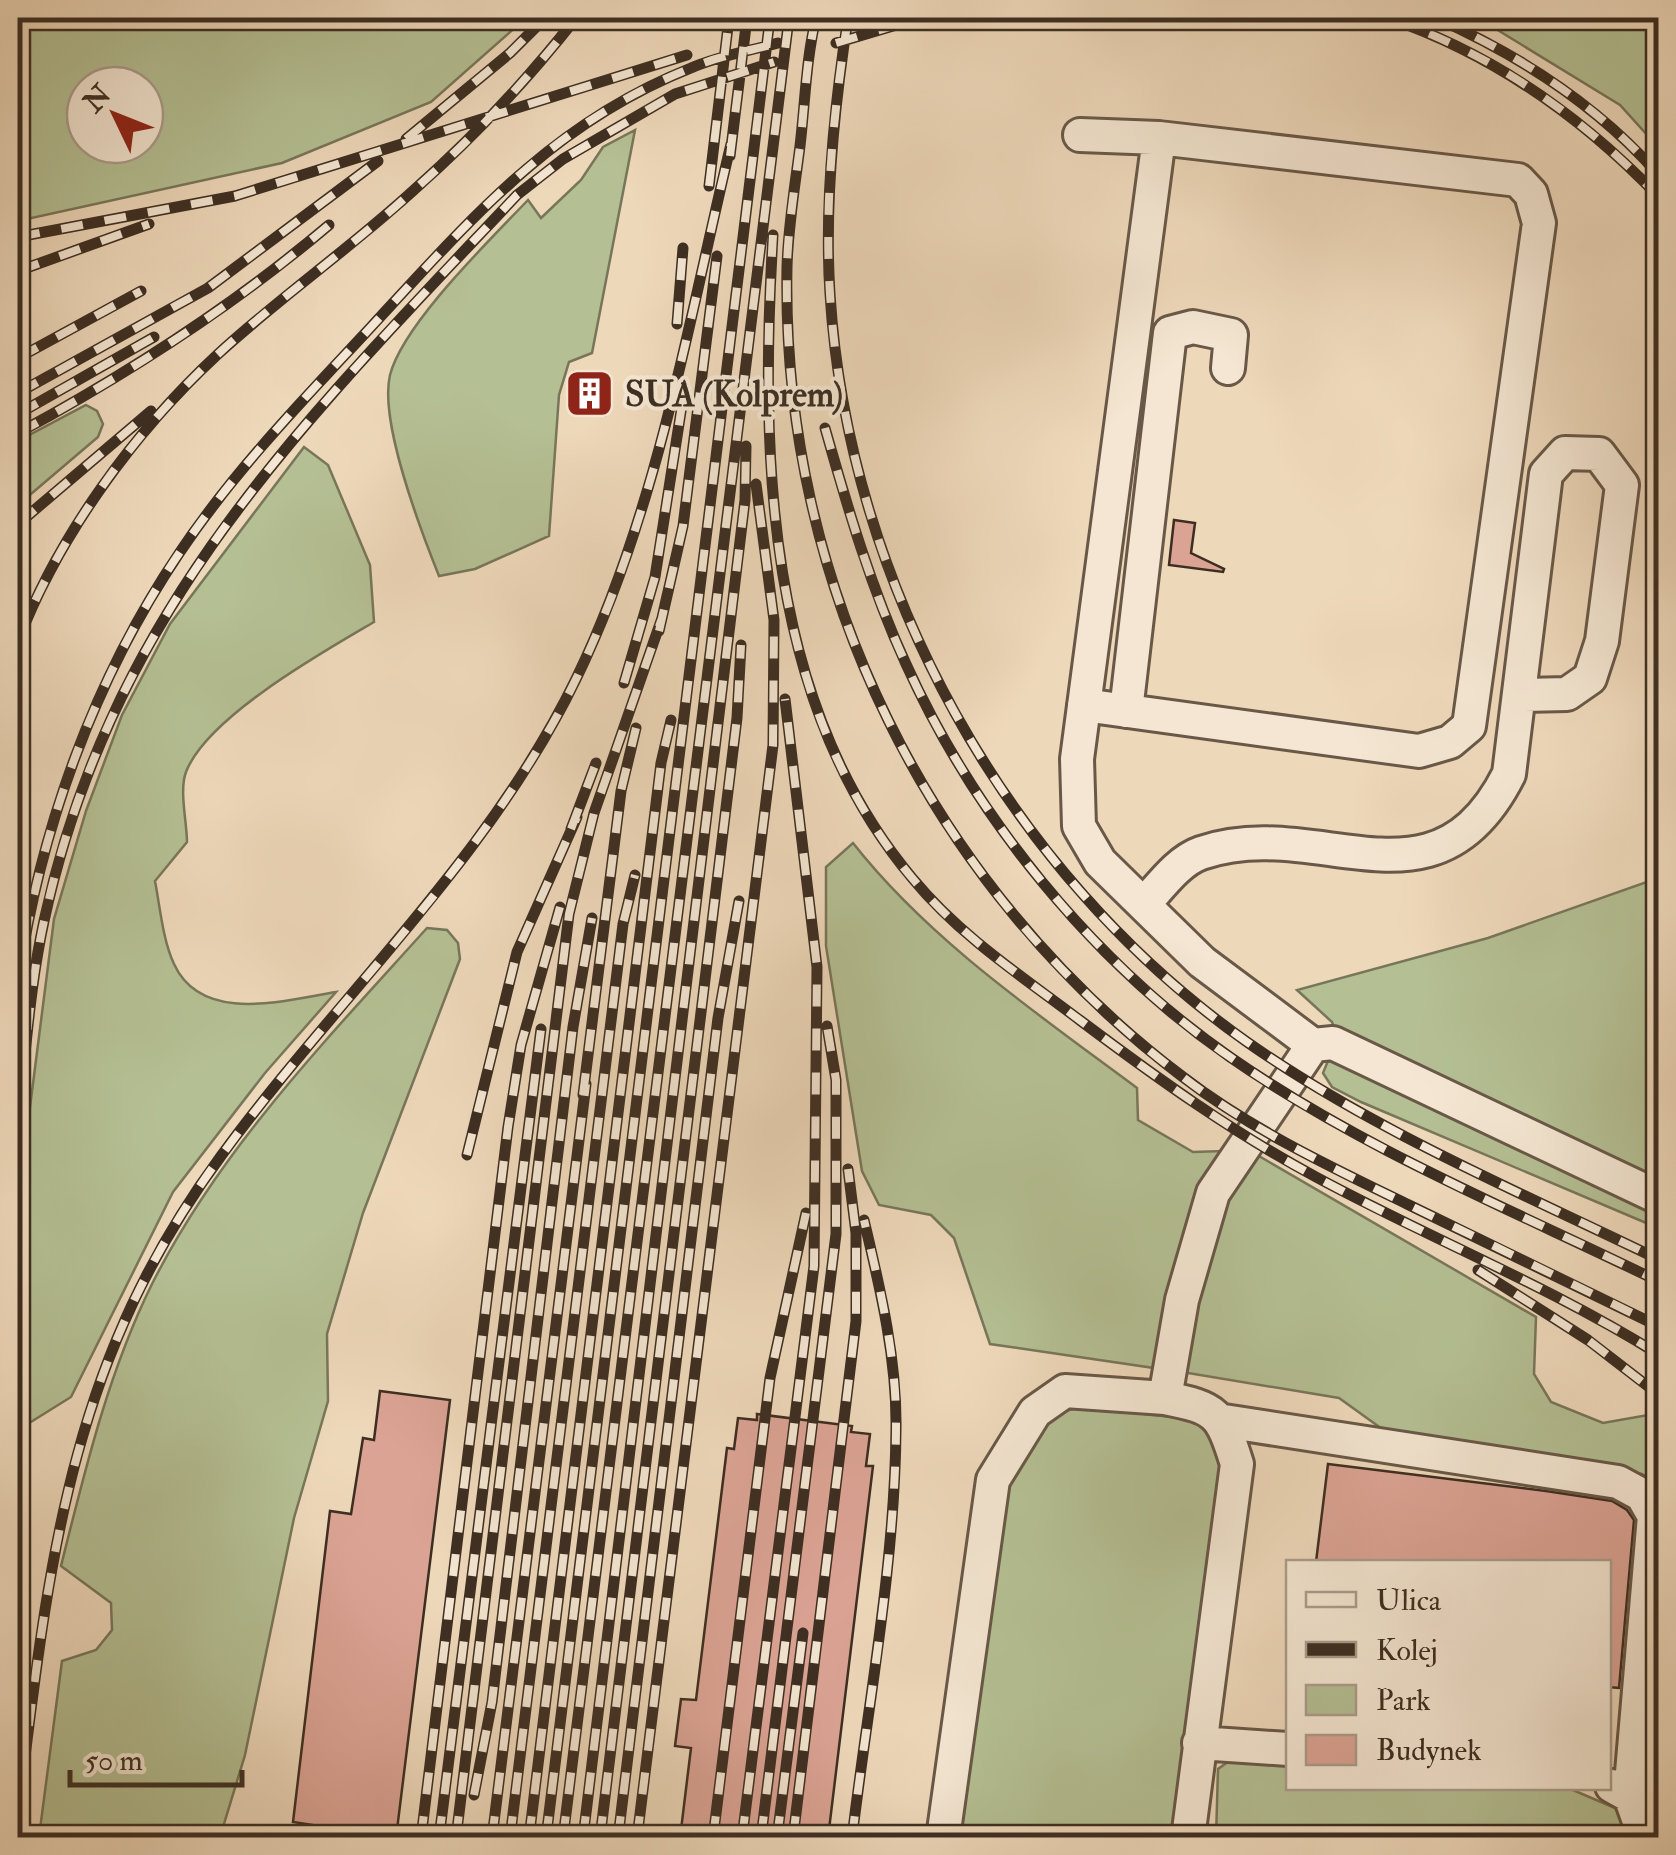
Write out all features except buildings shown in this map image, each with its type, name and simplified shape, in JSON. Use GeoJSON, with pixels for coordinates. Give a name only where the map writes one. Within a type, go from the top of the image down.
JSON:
{"type":"FeatureCollection","features":[{"type":"Feature","properties":{"kind":"lane"},"geometry":{"type":"LineString","coordinates":[[1080,135],[1160,138],[1518,180],[1531,194],[1539,223],[1469,726],[1450,742],[1419,751],[1084,705]]}},
{"type":"Feature","properties":{"kind":"lane"},"geometry":{"type":"LineString","coordinates":[[1160,138],[1077,759],[1079,826],[1100,862],[1202,962],[1313,1045],[1333,1043],[1658,1196]]}},
{"type":"Feature","properties":{"kind":"lane"},"geometry":{"type":"LineString","coordinates":[[1126,711],[1170,332],[1193,328],[1231,335],[1228,368]]}},
{"type":"Feature","properties":{"kind":"lane"},"geometry":{"type":"LineString","coordinates":[[1144,904],[1196,854],[1233,845],[1272,843],[1420,855],[1450,843],[1494,804],[1509,774],[1546,474],[1565,454],[1598,454],[1622,484],[1602,641],[1590,678],[1567,694],[1521,696]]}},
{"type":"Feature","properties":{"kind":"lane"},"geometry":{"type":"LineString","coordinates":[[1165,1398],[1182,1300],[1212,1193],[1313,1045]]}},
{"type":"Feature","properties":{"kind":"lane"},"geometry":{"type":"LineString","coordinates":[[943,1838],[993,1480],[1035,1412],[1066,1391],[1165,1398],[1204,1406],[1224,1422],[1618,1482],[1642,1495],[1654,1516],[1619,1790],[1645,1838]]}},
{"type":"Feature","properties":{"kind":"lane"},"geometry":{"type":"LineString","coordinates":[[1188,1838],[1237,1464],[1224,1422]]}},
{"type":"Feature","properties":{"kind":"lane"},"geometry":{"type":"LineString","coordinates":[[1199,1743],[1286,1749]]}},
{"type":"Feature","properties":{"kind":"green space"},"geometry":{"type":"Polygon","coordinates":[[[18,18],[526,18],[431,102],[282,163],[18,221],[18,18]]]}},
{"type":"Feature","properties":{"kind":"green space"},"geometry":{"type":"Polygon","coordinates":[[[1478,18],[1656,18],[1658,147],[1620,105],[1478,18]]]}},
{"type":"Feature","properties":{"kind":"green space"},"geometry":{"type":"Polygon","coordinates":[[[635,130],[592,353],[569,362],[559,395],[549,536],[475,569],[439,576],[404,476],[390,419],[390,375],[398,354],[450,283],[528,200],[541,218],[581,180],[603,147],[635,130]]]}},
{"type":"Feature","properties":{"kind":"green space"},"geometry":{"type":"Polygon","coordinates":[[[86,405],[97,411],[103,424],[98,437],[18,505],[18,441],[86,405]]]}},
{"type":"Feature","properties":{"kind":"green space"},"geometry":{"type":"Polygon","coordinates":[[[304,447],[328,465],[370,565],[374,622],[241,708],[198,751],[184,779],[187,842],[155,881],[170,955],[187,983],[204,995],[246,1004],[336,992],[265,1073],[173,1192],[71,1397],[18,1430],[18,1201],[54,919],[86,811],[122,715],[170,624],[304,447]]]}},
{"type":"Feature","properties":{"kind":"green space"},"geometry":{"type":"Polygon","coordinates":[[[853,843],[950,944],[1137,1088],[1138,1120],[1193,1152],[1223,1151],[1161,1369],[990,1344],[954,1238],[931,1215],[879,1205],[862,1171],[826,946],[826,867],[853,843]]]}},
{"type":"Feature","properties":{"kind":"green space"},"geometry":{"type":"Polygon","coordinates":[[[1658,878],[1658,1228],[1361,1102],[1332,1087],[1323,1073],[1338,1036],[1332,1022],[1297,990],[1488,938],[1658,878]]]}},
{"type":"Feature","properties":{"kind":"green space"},"geometry":{"type":"Polygon","coordinates":[[[427,928],[447,930],[458,943],[460,959],[363,1213],[327,1334],[328,1401],[294,1518],[245,1755],[220,1837],[39,1837],[62,1661],[96,1650],[112,1630],[111,1603],[61,1566],[99,1422],[136,1318],[179,1234],[243,1141],[314,1054],[427,928]]]}},
{"type":"Feature","properties":{"kind":"green space"},"geometry":{"type":"Polygon","coordinates":[[[1252,1152],[1536,1317],[1534,1374],[1551,1402],[1603,1423],[1648,1415],[1658,1419],[1658,1485],[1642,1474],[1396,1439],[1339,1398],[1182,1372],[1219,1197],[1252,1152]]]}},
{"type":"Feature","properties":{"kind":"green space"},"geometry":{"type":"Polygon","coordinates":[[[1081,1407],[1199,1420],[1222,1450],[1175,1837],[953,1838],[1003,1489],[1053,1414],[1081,1407]]]}},
{"type":"Feature","properties":{"kind":"green space"},"geometry":{"type":"Polygon","coordinates":[[[1232,1759],[1286,1762],[1286,1790],[1573,1790],[1622,1811],[1630,1838],[1216,1838],[1218,1769],[1232,1759]]]}},
{"type":"Feature","properties":{"kind":"railway"},"geometry":{"type":"LineString","coordinates":[[406,139],[510,53],[545,18]]}},
{"type":"Feature","properties":{"kind":"railway"},"geometry":{"type":"LineString","coordinates":[[18,641],[77,524],[157,417],[217,355],[458,149],[520,85],[576,18]]}},
{"type":"Feature","properties":{"kind":"railway"},"geometry":{"type":"LineString","coordinates":[[709,186],[729,18]]}},
{"type":"Feature","properties":{"kind":"railway"},"geometry":{"type":"LineString","coordinates":[[730,156],[747,18]]}},
{"type":"Feature","properties":{"kind":"railway"},"geometry":{"type":"LineString","coordinates":[[546,1838],[770,18]]}},
{"type":"Feature","properties":{"kind":"railway"},"geometry":{"type":"LineString","coordinates":[[563,1838],[789,18]]}},
{"type":"Feature","properties":{"kind":"railway"},"geometry":{"type":"LineString","coordinates":[[816,18],[787,267],[792,385],[811,501],[843,613],[888,720],[945,821],[1014,915],[1093,1000],[1209,1096],[1321,1162],[1658,1326]]}},
{"type":"Feature","properties":{"kind":"railway"},"geometry":{"type":"LineString","coordinates":[[848,18],[835,121],[828,225],[830,294],[843,403],[869,510],[907,614],[956,714],[1015,808],[1084,895],[1161,974],[1247,1042],[1396,1132],[1658,1259]]}},
{"type":"Feature","properties":{"kind":"railway"},"geometry":{"type":"LineString","coordinates":[[836,43],[920,18]]}},
{"type":"Feature","properties":{"kind":"railway"},"geometry":{"type":"LineString","coordinates":[[1388,18],[1464,50],[1534,90],[1598,140],[1658,196]]}},
{"type":"Feature","properties":{"kind":"railway"},"geometry":{"type":"LineString","coordinates":[[1436,18],[1497,48],[1555,84],[1609,126],[1658,174]]}},
{"type":"Feature","properties":{"kind":"railway"},"geometry":{"type":"LineString","coordinates":[[18,981],[40,868],[56,812],[97,704],[149,601],[224,492],[443,250],[516,178],[555,146],[641,91],[701,64],[778,43]]}},
{"type":"Feature","properties":{"kind":"railway"},"geometry":{"type":"LineString","coordinates":[[18,237],[235,196],[687,55]]}},
{"type":"Feature","properties":{"kind":"railway"},"geometry":{"type":"LineString","coordinates":[[18,1117],[39,945],[75,809],[117,707],[168,612],[227,524],[364,359],[517,195],[563,159],[675,94],[774,62]]}},
{"type":"Feature","properties":{"kind":"railway"},"geometry":{"type":"LineString","coordinates":[[18,1813],[55,1551],[73,1470],[97,1390],[129,1312],[169,1234],[221,1156],[456,867],[541,745],[576,679],[604,615],[649,484],[731,144]]}},
{"type":"Feature","properties":{"kind":"railway"},"geometry":{"type":"LineString","coordinates":[[18,393],[208,288],[378,161]]}},
{"type":"Feature","properties":{"kind":"railway"},"geometry":{"type":"LineString","coordinates":[[18,271],[149,224]]}},
{"type":"Feature","properties":{"kind":"railway"},"geometry":{"type":"LineString","coordinates":[[18,433],[179,337],[255,284],[329,225]]}},
{"type":"Feature","properties":{"kind":"railway"},"geometry":{"type":"LineString","coordinates":[[773,235],[769,318],[773,488],[783,573],[800,656],[827,735],[864,810],[913,879],[993,955],[1225,1123],[1316,1177],[1532,1284],[1658,1354]]}},
{"type":"Feature","properties":{"kind":"railway"},"geometry":{"type":"LineString","coordinates":[[677,324],[683,248]]}},
{"type":"Feature","properties":{"kind":"railway"},"geometry":{"type":"LineString","coordinates":[[659,631],[683,526],[717,256]]}},
{"type":"Feature","properties":{"kind":"railway"},"geometry":{"type":"LineString","coordinates":[[18,358],[141,291]]}},
{"type":"Feature","properties":{"kind":"railway"},"geometry":{"type":"LineString","coordinates":[[18,414],[154,337]]}},
{"type":"Feature","properties":{"kind":"railway"},"geometry":{"type":"LineString","coordinates":[[624,683],[655,577],[682,405]]}},
{"type":"Feature","properties":{"kind":"railway"},"geometry":{"type":"LineString","coordinates":[[18,524],[151,411]]}},
{"type":"Feature","properties":{"kind":"railway"},"geometry":{"type":"LineString","coordinates":[[825,428],[882,606],[934,721],[1002,830],[1085,931],[1179,1019],[1280,1090],[1386,1150],[1658,1281]]}},
{"type":"Feature","properties":{"kind":"railway"},"geometry":{"type":"LineString","coordinates":[[583,1838],[745,500],[746,446]]}},
{"type":"Feature","properties":{"kind":"railway"},"geometry":{"type":"LineString","coordinates":[[637,1838],[773,745],[774,620],[756,484]]}},
{"type":"Feature","properties":{"kind":"railway"},"geometry":{"type":"LineString","coordinates":[[456,1838],[569,914],[594,813],[662,618]]}},
{"type":"Feature","properties":{"kind":"railway"},"geometry":{"type":"LineString","coordinates":[[600,1838],[737,718],[741,645]]}},
{"type":"Feature","properties":{"kind":"railway"},"geometry":{"type":"LineString","coordinates":[[742,1838],[814,1266],[817,967],[785,699]]}},
{"type":"Feature","properties":{"kind":"railway"},"geometry":{"type":"LineString","coordinates":[[529,1838],[661,763],[671,720]]}},
{"type":"Feature","properties":{"kind":"railway"},"geometry":{"type":"LineString","coordinates":[[583,1095],[621,791],[636,728]]}},
{"type":"Feature","properties":{"kind":"railway"},"geometry":{"type":"LineString","coordinates":[[571,829],[596,763]]}},
{"type":"Feature","properties":{"kind":"railway"},"geometry":{"type":"LineString","coordinates":[[467,1155],[517,952],[577,817]]}},
{"type":"Feature","properties":{"kind":"railway"},"geometry":{"type":"LineString","coordinates":[[510,1838],[623,924],[635,875]]}},
{"type":"Feature","properties":{"kind":"railway"},"geometry":{"type":"LineString","coordinates":[[618,1838],[718,1018],[739,901]]}},
{"type":"Feature","properties":{"kind":"railway"},"geometry":{"type":"LineString","coordinates":[[421,1838],[508,1127],[521,1045],[560,907]]}},
{"type":"Feature","properties":{"kind":"railway"},"geometry":{"type":"LineString","coordinates":[[474,1795],[492,1702],[573,1027],[592,918]]}},
{"type":"Feature","properties":{"kind":"railway"},"geometry":{"type":"LineString","coordinates":[[761,1838],[836,1234],[836,1080],[827,1026]]}},
{"type":"Feature","properties":{"kind":"railway"},"geometry":{"type":"LineString","coordinates":[[439,1838],[541,1029]]}},
{"type":"Feature","properties":{"kind":"railway"},"geometry":{"type":"LineString","coordinates":[[492,1838],[586,1084]]}},
{"type":"Feature","properties":{"kind":"railway"},"geometry":{"type":"LineString","coordinates":[[793,1838],[856,1321],[856,1233],[848,1169]]}},
{"type":"Feature","properties":{"kind":"railway"},"geometry":{"type":"LineString","coordinates":[[713,1838],[770,1378],[806,1213]]}},
{"type":"Feature","properties":{"kind":"railway"},"geometry":{"type":"LineString","coordinates":[[852,1838],[886,1583],[896,1429],[891,1350],[864,1220]]}},
{"type":"Feature","properties":{"kind":"railway"},"geometry":{"type":"LineString","coordinates":[[1478,1270],[1588,1340],[1658,1394]]}},
{"type":"Feature","properties":{"kind":"railway"},"geometry":{"type":"LineString","coordinates":[[777,1838],[803,1633]]}},
{"type":"Feature","properties":{"kind":"place","name":"SUA (Kolprem)"},"geometry":{"type":"Point","coordinates":[590,394]}}]}
